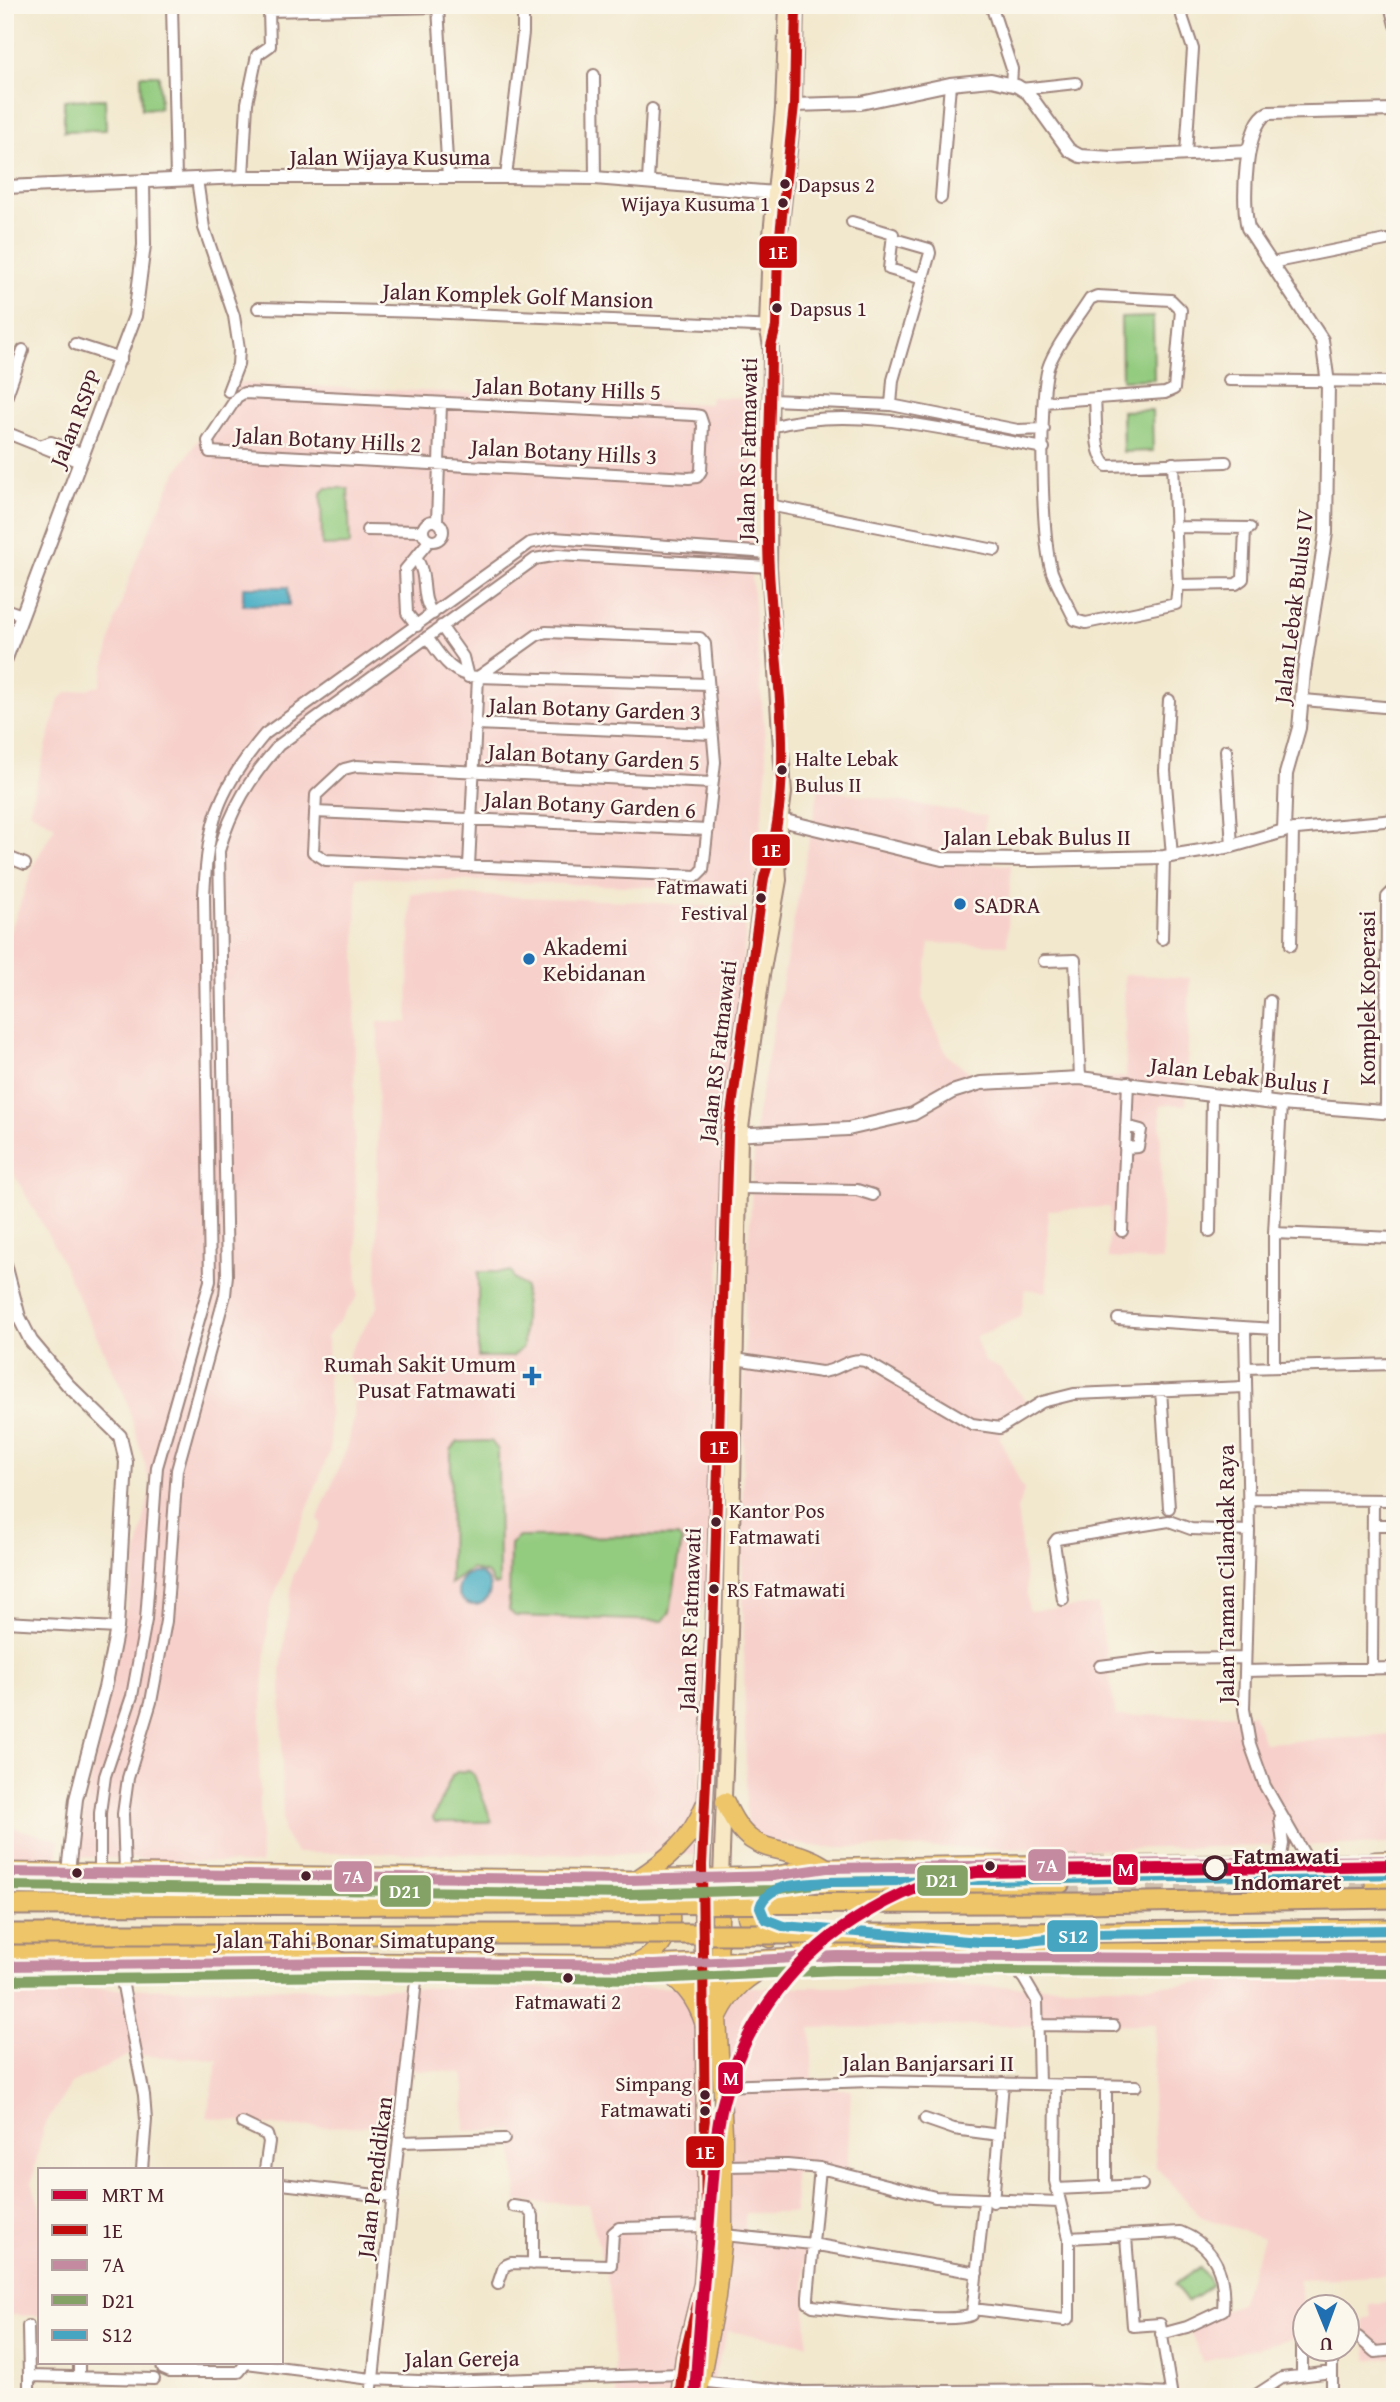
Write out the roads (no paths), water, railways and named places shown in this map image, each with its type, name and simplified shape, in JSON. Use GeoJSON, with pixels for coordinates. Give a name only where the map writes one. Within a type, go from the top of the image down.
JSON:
{"type":"FeatureCollection","features":[{"type":"Feature","properties":{"kind":"highway"},"geometry":{"type":"LineString","coordinates":[[725,1802],[736,1826],[750,1841],[827,1868]]}},
{"type":"Feature","properties":{"kind":"highway"},"geometry":{"type":"LineString","coordinates":[[633,1880],[654,1868],[685,1841],[697,1824],[704,1807]]}},
{"type":"Feature","properties":{"kind":"highway"},"geometry":{"type":"LineString","coordinates":[[1383,1878],[1395,1860]]}},
{"type":"Feature","properties":{"kind":"highway"},"geometry":{"type":"LineString","coordinates":[[5,1872],[633,1880],[773,1875],[827,1868],[908,1868],[1060,1877]]}},
{"type":"Feature","properties":{"kind":"highway"},"geometry":{"type":"LineString","coordinates":[[908,1868],[1006,1885]]}},
{"type":"Feature","properties":{"kind":"highway"},"geometry":{"type":"LineString","coordinates":[[793,1872],[838,1887],[864,1891],[965,1892],[1060,1877]]}},
{"type":"Feature","properties":{"kind":"highway"},"geometry":{"type":"LineString","coordinates":[[5,1886],[210,1885],[250,1875]]}},
{"type":"Feature","properties":{"kind":"highway"},"geometry":{"type":"LineString","coordinates":[[773,1875],[751,1890],[745,1904],[749,1923],[767,1937],[979,1956],[1395,1959]]}},
{"type":"Feature","properties":{"kind":"highway"},"geometry":{"type":"LineString","coordinates":[[633,1880],[647,1884],[660,1895],[669,1910],[670,1928],[664,1944],[652,1957],[635,1964]]}},
{"type":"Feature","properties":{"kind":"highway"},"geometry":{"type":"LineString","coordinates":[[5,1905],[1085,1903],[1395,1898]]}},
{"type":"Feature","properties":{"kind":"highway"},"geometry":{"type":"LineString","coordinates":[[5,1934],[908,1934],[1395,1929]]}},
{"type":"Feature","properties":{"kind":"highway"},"geometry":{"type":"LineString","coordinates":[[1012,1956],[1091,1948],[1395,1944]]}},
{"type":"Feature","properties":{"kind":"highway"},"geometry":{"type":"LineString","coordinates":[[5,1950],[306,1950],[318,1952],[340,1962]]}},
{"type":"Feature","properties":{"kind":"highway","name":"Jalan Tahi Bonar Simatupang"},"geometry":{"type":"LineString","coordinates":[[5,1966],[340,1962],[654,1965],[979,1956]]}},
{"type":"Feature","properties":{"kind":"highway"},"geometry":{"type":"LineString","coordinates":[[654,1965],[672,1975],[688,1989],[712,2021],[736,1986],[774,1963],[796,1959]]}},
{"type":"Feature","properties":{"kind":"main road","name":"Jalan RS Fatmawati"},"geometry":{"type":"LineString","coordinates":[[712,1962],[702,1878],[713,1634],[715,1506],[734,1135],[762,935],[779,880],[778,846],[785,772],[769,560],[769,505],[775,193],[783,109],[787,5]]}},
{"type":"Feature","properties":{"kind":"main road","name":"Jalan RS Fatmawati"},"geometry":{"type":"LineString","coordinates":[[771,326],[794,105],[796,5]]}},
{"type":"Feature","properties":{"kind":"main road","name":"Jalan RS Fatmawati"},"geometry":{"type":"LineString","coordinates":[[679,2397],[681,2374],[702,2284],[706,2226],[712,1962],[721,1878],[725,1802],[738,1188],[734,1135]]}},
{"type":"Feature","properties":{"kind":"main road"},"geometry":{"type":"LineString","coordinates":[[715,1506],[732,1506]]}},
{"type":"Feature","properties":{"kind":"main road","name":"Jalan RS Fatmawati"},"geometry":{"type":"LineString","coordinates":[[699,2389],[717,2297],[724,2235],[720,2086],[712,2021]]}},
{"type":"Feature","properties":{"kind":"street"},"geometry":{"type":"LineString","coordinates":[[172,5],[176,179]]}},
{"type":"Feature","properties":{"kind":"street"},"geometry":{"type":"LineString","coordinates":[[506,177],[523,33],[523,5]]}},
{"type":"Feature","properties":{"kind":"street"},"geometry":{"type":"LineString","coordinates":[[991,5],[1016,87],[1069,150],[1080,156],[1112,158],[1248,151]]}},
{"type":"Feature","properties":{"kind":"street"},"geometry":{"type":"LineString","coordinates":[[1182,5],[1182,16],[1194,49],[1186,153]]}},
{"type":"Feature","properties":{"kind":"street"},"geometry":{"type":"LineString","coordinates":[[1390,5],[1395,25]]}},
{"type":"Feature","properties":{"kind":"street"},"geometry":{"type":"LineString","coordinates":[[243,177],[247,103],[257,55],[269,47],[271,11],[433,6],[448,177]]}},
{"type":"Feature","properties":{"kind":"street"},"geometry":{"type":"LineString","coordinates":[[594,75],[595,178]]}},
{"type":"Feature","properties":{"kind":"street"},"geometry":{"type":"LineString","coordinates":[[794,105],[862,103],[982,80],[1016,87],[1076,83]]}},
{"type":"Feature","properties":{"kind":"street"},"geometry":{"type":"LineString","coordinates":[[941,198],[950,84]]}},
{"type":"Feature","properties":{"kind":"street"},"geometry":{"type":"LineString","coordinates":[[648,181],[652,109]]}},
{"type":"Feature","properties":{"kind":"street","name":"Jalan Lebak Bulus IV"},"geometry":{"type":"LineString","coordinates":[[1289,830],[1286,774],[1304,700],[1304,672],[1326,533],[1328,383],[1326,352],[1322,340],[1250,235],[1245,217],[1248,151],[1258,120],[1268,113],[1395,110]]}},
{"type":"Feature","properties":{"kind":"street","name":"Jalan Wijaya Kusuma"},"geometry":{"type":"LineString","coordinates":[[5,187],[243,177],[506,177],[648,181],[775,193]]}},
{"type":"Feature","properties":{"kind":"street"},"geometry":{"type":"LineString","coordinates":[[197,178],[204,228],[234,316],[239,349],[238,365],[228,391]]}},
{"type":"Feature","properties":{"kind":"street","name":"Jalan RSPP"},"geometry":{"type":"LineString","coordinates":[[5,661],[121,359],[139,299],[144,244],[143,181]]}},
{"type":"Feature","properties":{"kind":"street"},"geometry":{"type":"LineString","coordinates":[[852,222],[891,233],[894,239],[889,269],[923,279]]}},
{"type":"Feature","properties":{"kind":"street"},"geometry":{"type":"LineString","coordinates":[[891,405],[893,380],[923,279],[929,249],[894,239]]}},
{"type":"Feature","properties":{"kind":"street"},"geometry":{"type":"LineString","coordinates":[[1270,263],[1386,240]]}},
{"type":"Feature","properties":{"kind":"street"},"geometry":{"type":"LineString","coordinates":[[1044,402],[1166,393],[1174,389],[1181,310],[1171,300],[1097,296],[1090,299],[1048,367],[1044,402],[1045,532],[1052,571],[1075,620],[1086,623],[1176,604],[1178,585],[1173,463]]}},
{"type":"Feature","properties":{"kind":"street","name":"Jalan Komplek Golf Mansion"},"geometry":{"type":"LineString","coordinates":[[258,308],[771,326]]}},
{"type":"Feature","properties":{"kind":"street"},"geometry":{"type":"LineString","coordinates":[[75,344],[121,359]]}},
{"type":"Feature","properties":{"kind":"street"},"geometry":{"type":"LineString","coordinates":[[5,401],[23,350]]}},
{"type":"Feature","properties":{"kind":"street"},"geometry":{"type":"LineString","coordinates":[[1229,380],[1395,382]]}},
{"type":"Feature","properties":{"kind":"street","name":"Jalan Botany Hills 5"},"geometry":{"type":"LineString","coordinates":[[215,454],[210,452],[208,441],[237,397],[244,393],[694,415],[700,416],[703,425],[701,471],[697,477],[689,478]]}},
{"type":"Feature","properties":{"kind":"street"},"geometry":{"type":"LineString","coordinates":[[1096,399],[1098,444],[1102,460],[1107,466],[1226,462]]}},
{"type":"Feature","properties":{"kind":"street"},"geometry":{"type":"LineString","coordinates":[[771,400],[891,405],[1018,430],[1044,429]]}},
{"type":"Feature","properties":{"kind":"street"},"geometry":{"type":"LineString","coordinates":[[437,522],[441,404]]}},
{"type":"Feature","properties":{"kind":"street"},"geometry":{"type":"LineString","coordinates":[[771,427],[788,422],[863,418],[1044,448]]}},
{"type":"Feature","properties":{"kind":"street"},"geometry":{"type":"LineString","coordinates":[[1017,443],[1018,430]]}},
{"type":"Feature","properties":{"kind":"street"},"geometry":{"type":"LineString","coordinates":[[5,432],[43,445],[48,450],[81,458]]}},
{"type":"Feature","properties":{"kind":"street","name":"Jalan Botany Hills 2"},"geometry":{"type":"LineString","coordinates":[[215,454],[438,465]]}},
{"type":"Feature","properties":{"kind":"street","name":"Jalan Botany Hills 3"},"geometry":{"type":"LineString","coordinates":[[438,465],[689,478]]}},
{"type":"Feature","properties":{"kind":"street"},"geometry":{"type":"LineString","coordinates":[[769,505],[995,550]]}},
{"type":"Feature","properties":{"kind":"street"},"geometry":{"type":"LineString","coordinates":[[367,530],[426,536],[434,542],[443,536],[442,525],[427,522],[426,536],[416,558],[405,570],[407,613],[417,626]]}},
{"type":"Feature","properties":{"kind":"street"},"geometry":{"type":"LineString","coordinates":[[1174,527],[1247,528],[1243,579],[1236,584],[1178,585]]}},
{"type":"Feature","properties":{"kind":"street"},"geometry":{"type":"LineString","coordinates":[[100,1872],[100,1813],[105,1776],[132,1696],[146,1620],[157,1467],[210,1281],[204,895],[207,842],[212,821],[237,767],[265,734],[530,543],[554,538],[769,560]]}},
{"type":"Feature","properties":{"kind":"street"},"geometry":{"type":"LineString","coordinates":[[124,1872],[123,1814],[128,1778],[151,1702],[166,1621],[177,1470],[225,1295],[227,1275],[219,851],[228,820],[252,776],[279,745],[535,559],[558,555],[769,560]]}},
{"type":"Feature","properties":{"kind":"street"},"geometry":{"type":"LineString","coordinates":[[416,558],[424,569],[425,604],[433,614]]}},
{"type":"Feature","properties":{"kind":"street"},"geometry":{"type":"LineString","coordinates":[[5,609],[22,615]]}},
{"type":"Feature","properties":{"kind":"street"},"geometry":{"type":"LineString","coordinates":[[441,626],[463,657],[473,677],[476,724],[469,866]]}},
{"type":"Feature","properties":{"kind":"street"},"geometry":{"type":"LineString","coordinates":[[315,812],[313,852],[326,860],[697,876],[703,870],[712,783],[712,734],[705,644],[700,638],[546,632],[537,635],[473,677]]}},
{"type":"Feature","properties":{"kind":"street"},"geometry":{"type":"LineString","coordinates":[[427,637],[448,667],[473,677],[708,684]]}},
{"type":"Feature","properties":{"kind":"street"},"geometry":{"type":"LineString","coordinates":[[1162,939],[1168,857],[1166,771],[1169,700]]}},
{"type":"Feature","properties":{"kind":"street"},"geometry":{"type":"LineString","coordinates":[[1304,700],[1395,708]]}},
{"type":"Feature","properties":{"kind":"street","name":"Jalan Botany Garden 3"},"geometry":{"type":"LineString","coordinates":[[476,724],[712,734]]}},
{"type":"Feature","properties":{"kind":"street"},"geometry":{"type":"LineString","coordinates":[[1226,751],[1232,846]]}},
{"type":"Feature","properties":{"kind":"street","name":"Jalan Botany Garden 5"},"geometry":{"type":"LineString","coordinates":[[315,812],[316,795],[344,769],[356,766],[712,783]]}},
{"type":"Feature","properties":{"kind":"street","name":"Jalan Botany Garden 6"},"geometry":{"type":"LineString","coordinates":[[315,812],[708,830]]}},
{"type":"Feature","properties":{"kind":"street","name":"Jalan Lebak Bulus II"},"geometry":{"type":"LineString","coordinates":[[781,820],[942,859],[1032,860],[1168,857],[1232,846],[1289,830],[1395,820]]}},
{"type":"Feature","properties":{"kind":"street"},"geometry":{"type":"LineString","coordinates":[[1289,830],[1291,945]]}},
{"type":"Feature","properties":{"kind":"street"},"geometry":{"type":"LineString","coordinates":[[5,856],[25,864]]}},
{"type":"Feature","properties":{"kind":"street","name":"Komplek Koperasi"},"geometry":{"type":"LineString","coordinates":[[1390,1112],[1387,897],[1395,889]]}},
{"type":"Feature","properties":{"kind":"street"},"geometry":{"type":"LineString","coordinates":[[204,895],[220,895]]}},
{"type":"Feature","properties":{"kind":"street"},"geometry":{"type":"LineString","coordinates":[[1044,961],[1075,960],[1080,1078]]}},
{"type":"Feature","properties":{"kind":"street"},"geometry":{"type":"LineString","coordinates":[[1264,1102],[1270,1001]]}},
{"type":"Feature","properties":{"kind":"street","name":"Jalan Lebak Bulus I"},"geometry":{"type":"LineString","coordinates":[[734,1135],[848,1129],[913,1114],[952,1092],[981,1083],[1080,1078],[1128,1082],[1281,1104],[1390,1112]]}},
{"type":"Feature","properties":{"kind":"street"},"geometry":{"type":"LineString","coordinates":[[1122,1231],[1128,1082]]}},
{"type":"Feature","properties":{"kind":"street"},"geometry":{"type":"LineString","coordinates":[[1210,1232],[1212,1096]]}},
{"type":"Feature","properties":{"kind":"street"},"geometry":{"type":"LineString","coordinates":[[1274,1367],[1274,1233],[1281,1104]]}},
{"type":"Feature","properties":{"kind":"street"},"geometry":{"type":"LineString","coordinates":[[1125,1126],[1141,1130],[1138,1147],[1125,1149]]}},
{"type":"Feature","properties":{"kind":"street"},"geometry":{"type":"LineString","coordinates":[[738,1188],[857,1190],[873,1195]]}},
{"type":"Feature","properties":{"kind":"street"},"geometry":{"type":"LineString","coordinates":[[1274,1233],[1395,1238]]}},
{"type":"Feature","properties":{"kind":"street"},"geometry":{"type":"LineString","coordinates":[[5,1264],[19,1317],[31,1341],[68,1385],[120,1436],[125,1462],[117,1628],[105,1688],[76,1799],[68,1872]]}},
{"type":"Feature","properties":{"kind":"street"},"geometry":{"type":"LineString","coordinates":[[1118,1319],[1274,1329]]}},
{"type":"Feature","properties":{"kind":"street","name":"Jalan Taman Cilandak Raya"},"geometry":{"type":"LineString","coordinates":[[1245,1329],[1249,1531],[1244,1710],[1250,1744],[1279,1813],[1308,1861]]}},
{"type":"Feature","properties":{"kind":"street"},"geometry":{"type":"LineString","coordinates":[[735,1359],[830,1372],[849,1361],[865,1361],[971,1424],[989,1429],[1000,1428],[1042,1402],[1074,1394],[1245,1387]]}},
{"type":"Feature","properties":{"kind":"street"},"geometry":{"type":"LineString","coordinates":[[1245,1368],[1395,1364]]}},
{"type":"Feature","properties":{"kind":"street"},"geometry":{"type":"LineString","coordinates":[[1161,1390],[1169,1508]]}},
{"type":"Feature","properties":{"kind":"street"},"geometry":{"type":"LineString","coordinates":[[163,1440],[183,1444]]}},
{"type":"Feature","properties":{"kind":"street"},"geometry":{"type":"LineString","coordinates":[[1248,1499],[1395,1500]]}},
{"type":"Feature","properties":{"kind":"street"},"geometry":{"type":"LineString","coordinates":[[1372,1669],[1373,1500]]}},
{"type":"Feature","properties":{"kind":"street"},"geometry":{"type":"LineString","coordinates":[[1063,1600],[1055,1541],[1102,1530],[1169,1521],[1191,1528],[1249,1531]]}},
{"type":"Feature","properties":{"kind":"street"},"geometry":{"type":"LineString","coordinates":[[1373,1525],[1395,1525]]}},
{"type":"Feature","properties":{"kind":"street"},"geometry":{"type":"LineString","coordinates":[[5,1622],[117,1628]]}},
{"type":"Feature","properties":{"kind":"street"},"geometry":{"type":"LineString","coordinates":[[1100,1666],[1155,1659],[1244,1658]]}},
{"type":"Feature","properties":{"kind":"street"},"geometry":{"type":"LineString","coordinates":[[1245,1671],[1395,1668]]}},
{"type":"Feature","properties":{"kind":"street","name":"Jalan Taman Cilandak Raya"},"geometry":{"type":"LineString","coordinates":[[1279,1813],[1283,1844],[1280,1862]]}},
{"type":"Feature","properties":{"kind":"street"},"geometry":{"type":"LineString","coordinates":[[100,1853],[123,1853]]}},
{"type":"Feature","properties":{"kind":"street"},"geometry":{"type":"LineString","coordinates":[[1012,1956],[1034,1994],[1039,2084]]}},
{"type":"Feature","properties":{"kind":"street","name":"Jalan Pendidikan"},"geometry":{"type":"LineString","coordinates":[[371,2397],[401,2142],[418,1962]]}},
{"type":"Feature","properties":{"kind":"street"},"geometry":{"type":"LineString","coordinates":[[119,1965],[144,2095],[146,2120],[142,2168]]}},
{"type":"Feature","properties":{"kind":"street"},"geometry":{"type":"LineString","coordinates":[[1037,2025],[1114,2026]]}},
{"type":"Feature","properties":{"kind":"street","name":"Jalan Banjarsari II"},"geometry":{"type":"LineString","coordinates":[[720,2086],[871,2081],[1136,2086]]}},
{"type":"Feature","properties":{"kind":"street"},"geometry":{"type":"LineString","coordinates":[[820,2168],[808,2297],[813,2306],[961,2319],[972,2315],[999,2135],[1003,2082]]}},
{"type":"Feature","properties":{"kind":"street"},"geometry":{"type":"LineString","coordinates":[[974,2309],[1068,2319],[1069,2238],[1056,2189],[1054,2152],[1056,2085]]}},
{"type":"Feature","properties":{"kind":"street"},"geometry":{"type":"LineString","coordinates":[[1106,2086],[1106,2185]]}},
{"type":"Feature","properties":{"kind":"street"},"geometry":{"type":"LineString","coordinates":[[925,2119],[964,2131],[999,2135]]}},
{"type":"Feature","properties":{"kind":"street"},"geometry":{"type":"LineString","coordinates":[[242,2123],[267,2135],[269,2142],[265,2168]]}},
{"type":"Feature","properties":{"kind":"street"},"geometry":{"type":"LineString","coordinates":[[401,2142],[503,2139]]}},
{"type":"Feature","properties":{"kind":"street"},"geometry":{"type":"LineString","coordinates":[[724,2166],[820,2168],[935,2197],[1059,2202]]}},
{"type":"Feature","properties":{"kind":"street"},"geometry":{"type":"LineString","coordinates":[[284,2184],[393,2197]]}},
{"type":"Feature","properties":{"kind":"street"},"geometry":{"type":"LineString","coordinates":[[1056,2189],[1142,2185]]}},
{"type":"Feature","properties":{"kind":"street"},"geometry":{"type":"LineString","coordinates":[[513,2206],[527,2208],[534,2217],[533,2264]]}},
{"type":"Feature","properties":{"kind":"street"},"geometry":{"type":"LineString","coordinates":[[498,2284],[505,2266],[517,2262],[608,2266],[612,2262],[612,2234],[616,2229],[706,2226]]}},
{"type":"Feature","properties":{"kind":"street"},"geometry":{"type":"LineString","coordinates":[[1069,2238],[1180,2232],[1203,2244],[1221,2272],[1223,2310],[1186,2327],[1161,2334]]}},
{"type":"Feature","properties":{"kind":"street"},"geometry":{"type":"LineString","coordinates":[[724,2235],[812,2244],[977,2273]]}},
{"type":"Feature","properties":{"kind":"street"},"geometry":{"type":"LineString","coordinates":[[699,2389],[899,2395],[1171,2395],[1159,2323],[1133,2326],[1126,2237]]}},
{"type":"Feature","properties":{"kind":"street"},"geometry":{"type":"LineString","coordinates":[[28,2326],[29,2397]]}},
{"type":"Feature","properties":{"kind":"street"},"geometry":{"type":"LineString","coordinates":[[1362,2341],[1375,2352],[1395,2350]]}},
{"type":"Feature","properties":{"kind":"street"},"geometry":{"type":"LineString","coordinates":[[79,2364],[79,2376]]}},
{"type":"Feature","properties":{"kind":"street"},"geometry":{"type":"LineString","coordinates":[[162,2364],[163,2369],[170,2372],[239,2372],[246,2364]]}},
{"type":"Feature","properties":{"kind":"street","name":"Jalan Gereja"},"geometry":{"type":"LineString","coordinates":[[255,2364],[372,2379],[442,2382],[681,2374]]}},
{"type":"Feature","properties":{"kind":"street"},"geometry":{"type":"LineString","coordinates":[[1302,2364],[1302,2375]]}},
{"type":"Feature","properties":{"kind":"street"},"geometry":{"type":"LineString","coordinates":[[1332,2364],[1332,2397]]}},
{"type":"Feature","properties":{"kind":"street"},"geometry":{"type":"LineString","coordinates":[[1253,2397],[1270,2383],[1302,2375],[1332,2372]]}},
{"type":"Feature","properties":{"kind":"street"},"geometry":{"type":"LineString","coordinates":[[29,2376],[154,2379]]}},
{"type":"Feature","properties":{"kind":"water"},"geometry":{"type":"Polygon","coordinates":[[[243,587],[288,587],[289,605],[243,605],[243,587]]]}},
{"type":"Feature","properties":{"kind":"water"},"geometry":{"type":"Polygon","coordinates":[[[474,1573],[485,1578],[490,1589],[485,1600],[474,1605],[463,1600],[458,1589],[463,1578],[474,1573]]]}},
{"type":"Feature","properties":{"kind":"tunnel"},"geometry":{"type":"LineString","coordinates":[[1060,1864],[1375,1861]]}},
{"type":"Feature","properties":{"kind":"tunnel"},"geometry":{"type":"LineString","coordinates":[[1060,1886],[1375,1884]]}},
{"type":"Feature","properties":{"kind":"metro line","name":"M"},"geometry":{"type":"LineString","coordinates":[[695,2397],[714,2156],[729,2082],[753,2028],[769,2002],[808,1957],[831,1937],[869,1911],[898,1896],[945,1878],[977,1872],[1395,1865]]}},
{"type":"Feature","properties":{"kind":"place","name":"Dapsus 2"},"geometry":{"type":"Point","coordinates":[785,184]}},
{"type":"Feature","properties":{"kind":"place","name":"Wijaya Kusuma 1"},"geometry":{"type":"Point","coordinates":[783,203]}},
{"type":"Feature","properties":{"kind":"place","name":"Dapsus 1"},"geometry":{"type":"Point","coordinates":[777,308]}},
{"type":"Feature","properties":{"kind":"place","name":"Halte Lebak Bulus II"},"geometry":{"type":"Point","coordinates":[782,770]}},
{"type":"Feature","properties":{"kind":"place","name":"Fatmawati Festival"},"geometry":{"type":"Point","coordinates":[761,898]}},
{"type":"Feature","properties":{"kind":"place","name":"SADRA"},"geometry":{"type":"Point","coordinates":[960,904]}},
{"type":"Feature","properties":{"kind":"place","name":"Akademi Kebidanan"},"geometry":{"type":"Point","coordinates":[529,959]}},
{"type":"Feature","properties":{"kind":"place","name":"Rumah Sakit Umum Pusat Fatmawati"},"geometry":{"type":"Point","coordinates":[532,1376]}},
{"type":"Feature","properties":{"kind":"place","name":"Kantor Pos Fatmawati"},"geometry":{"type":"Point","coordinates":[716,1522]}},
{"type":"Feature","properties":{"kind":"place","name":"RS Fatmawati"},"geometry":{"type":"Point","coordinates":[714,1589]}},
{"type":"Feature","properties":{"kind":"place","name":"Fatmawati Indomaret"},"geometry":{"type":"Point","coordinates":[1215,1868]}},
{"type":"Feature","properties":{"kind":"place","name":"Fatmawati 2"},"geometry":{"type":"Point","coordinates":[568,1978]}},
{"type":"Feature","properties":{"kind":"place","name":"Simpang Fatmawati"},"geometry":{"type":"Point","coordinates":[705,2095]}}]}
